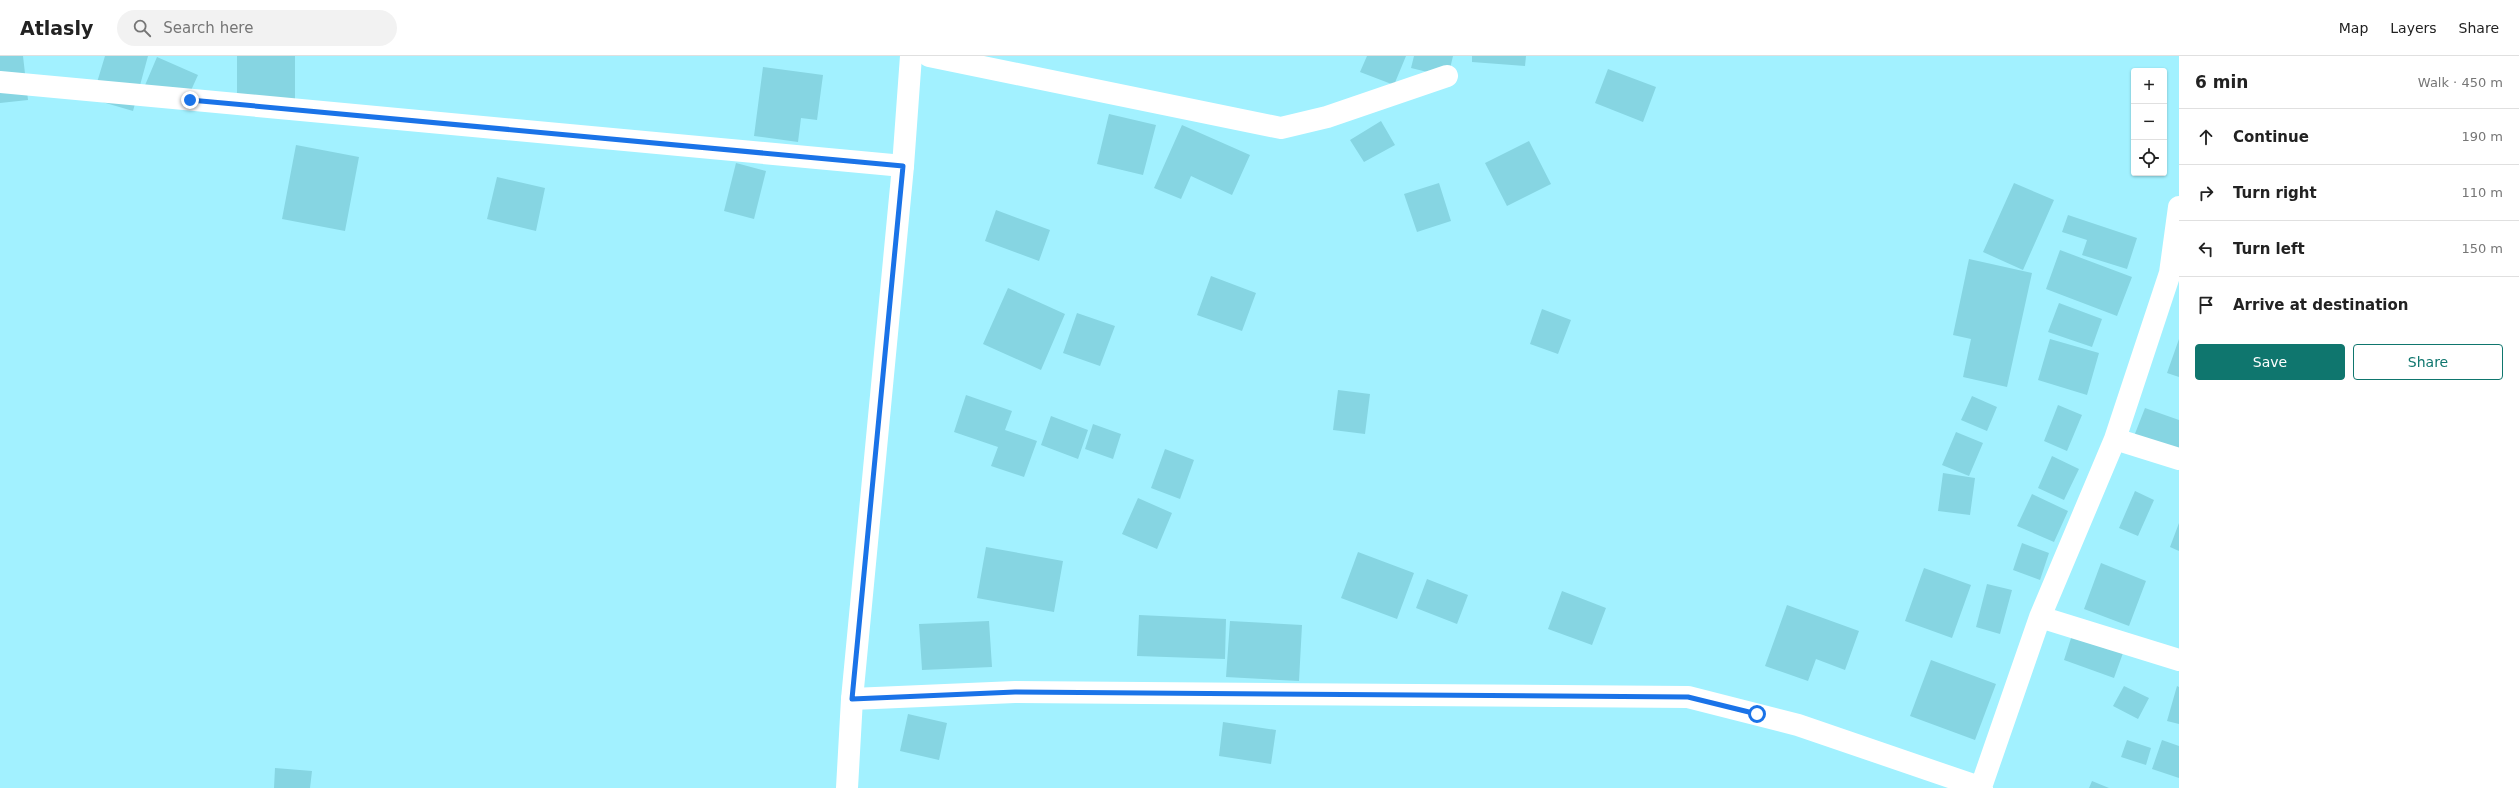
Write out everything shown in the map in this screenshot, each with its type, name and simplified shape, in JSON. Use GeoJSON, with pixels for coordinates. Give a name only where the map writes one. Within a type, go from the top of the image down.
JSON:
{"type":"FeatureCollection","features":[{"type":"Feature","properties":{"kind":"street"},"geometry":{"type":"LineString","coordinates":[[848,788],[852,699],[903,166],[911,56]]}},
{"type":"Feature","properties":{"kind":"street"},"geometry":{"type":"LineString","coordinates":[[929,56],[1281,128],[1327,117],[1447,76]]}},
{"type":"Feature","properties":{"kind":"street"},"geometry":{"type":"LineString","coordinates":[[0,82],[903,166]]}},
{"type":"Feature","properties":{"kind":"street"},"geometry":{"type":"LineString","coordinates":[[852,699],[1015,692],[1688,697],[1798,725],[1982,788],[2040,617],[2115,439],[2174,274],[2179,208]]}},
{"type":"Feature","properties":{"kind":"street"},"geometry":{"type":"LineString","coordinates":[[2115,439],[2179,459]]}},
{"type":"Feature","properties":{"kind":"street"},"geometry":{"type":"LineString","coordinates":[[2040,617],[2179,660]]}},
{"type":"Feature","properties":{"kind":"building"},"geometry":{"type":"Polygon","coordinates":[[[0,56],[23,56],[28,100],[0,103],[0,56]]]}},
{"type":"Feature","properties":{"kind":"building"},"geometry":{"type":"Polygon","coordinates":[[[105,56],[148,56],[133,111],[92,99],[105,56]]]}},
{"type":"Feature","properties":{"kind":"building"},"geometry":{"type":"Polygon","coordinates":[[[237,56],[295,56],[295,103],[237,103],[237,56]]]}},
{"type":"Feature","properties":{"kind":"building"},"geometry":{"type":"Polygon","coordinates":[[[1367,56],[1406,56],[1394,85],[1360,72],[1367,56]]]}},
{"type":"Feature","properties":{"kind":"building"},"geometry":{"type":"Polygon","coordinates":[[[1414,56],[1453,56],[1448,77],[1411,68],[1414,56]]]}},
{"type":"Feature","properties":{"kind":"building"},"geometry":{"type":"Polygon","coordinates":[[[1472,56],[1526,56],[1525,66],[1472,62],[1472,56]]]}},
{"type":"Feature","properties":{"kind":"building"},"geometry":{"type":"Polygon","coordinates":[[[157,57],[198,75],[183,108],[143,90],[157,57]]]}},
{"type":"Feature","properties":{"kind":"building"},"geometry":{"type":"Polygon","coordinates":[[[763,67],[823,75],[817,120],[801,118],[798,142],[754,136],[763,67]]]}},
{"type":"Feature","properties":{"kind":"building"},"geometry":{"type":"Polygon","coordinates":[[[1608,69],[1656,87],[1643,122],[1595,103],[1608,69]]]}},
{"type":"Feature","properties":{"kind":"building"},"geometry":{"type":"Polygon","coordinates":[[[1109,114],[1156,125],[1143,175],[1097,164],[1109,114]]]}},
{"type":"Feature","properties":{"kind":"building"},"geometry":{"type":"Polygon","coordinates":[[[1381,121],[1395,145],[1364,162],[1350,140],[1381,121]]]}},
{"type":"Feature","properties":{"kind":"building"},"geometry":{"type":"Polygon","coordinates":[[[1182,125],[1250,155],[1232,195],[1191,176],[1181,199],[1154,188],[1182,125]]]}},
{"type":"Feature","properties":{"kind":"building"},"geometry":{"type":"Polygon","coordinates":[[[1529,141],[1551,184],[1507,206],[1485,163],[1529,141]]]}},
{"type":"Feature","properties":{"kind":"building"},"geometry":{"type":"Polygon","coordinates":[[[296,145],[359,157],[345,231],[282,219],[296,145]]]}},
{"type":"Feature","properties":{"kind":"building"},"geometry":{"type":"Polygon","coordinates":[[[736,163],[766,171],[754,219],[724,211],[736,163]]]}},
{"type":"Feature","properties":{"kind":"building"},"geometry":{"type":"Polygon","coordinates":[[[497,177],[545,188],[536,231],[487,219],[497,177]]]}},
{"type":"Feature","properties":{"kind":"building"},"geometry":{"type":"Polygon","coordinates":[[[1439,183],[1451,221],[1417,232],[1404,194],[1439,183]]]}},
{"type":"Feature","properties":{"kind":"building"},"geometry":{"type":"Polygon","coordinates":[[[2014,183],[2054,200],[2023,270],[1983,252],[2014,183]]]}},
{"type":"Feature","properties":{"kind":"building"},"geometry":{"type":"Polygon","coordinates":[[[996,210],[1050,230],[1039,261],[985,241],[996,210]]]}},
{"type":"Feature","properties":{"kind":"building"},"geometry":{"type":"Polygon","coordinates":[[[2068,215],[2137,238],[2127,269],[2082,255],[2087,240],[2062,232],[2068,215]]]}},
{"type":"Feature","properties":{"kind":"building"},"geometry":{"type":"Polygon","coordinates":[[[2060,250],[2132,277],[2117,316],[2046,289],[2060,250]]]}},
{"type":"Feature","properties":{"kind":"building"},"geometry":{"type":"Polygon","coordinates":[[[1969,259],[2032,273],[2007,387],[1963,377],[1971,339],[1953,335],[1969,259]]]}},
{"type":"Feature","properties":{"kind":"building"},"geometry":{"type":"Polygon","coordinates":[[[1211,276],[1256,293],[1242,331],[1197,315],[1211,276]]]}},
{"type":"Feature","properties":{"kind":"building"},"geometry":{"type":"Polygon","coordinates":[[[1008,288],[1065,314],[1041,370],[983,344],[1008,288]]]}},
{"type":"Feature","properties":{"kind":"building"},"geometry":{"type":"Polygon","coordinates":[[[2059,303],[2102,319],[2092,347],[2048,332],[2059,303]]]}},
{"type":"Feature","properties":{"kind":"building"},"geometry":{"type":"Polygon","coordinates":[[[1542,309],[1571,320],[1558,354],[1530,344],[1542,309]]]}},
{"type":"Feature","properties":{"kind":"building"},"geometry":{"type":"Polygon","coordinates":[[[1077,313],[1115,326],[1100,366],[1063,353],[1077,313]]]}},
{"type":"Feature","properties":{"kind":"building"},"geometry":{"type":"Polygon","coordinates":[[[2050,339],[2099,353],[2087,395],[2038,380],[2050,339]]]}},
{"type":"Feature","properties":{"kind":"building"},"geometry":{"type":"Polygon","coordinates":[[[2179,339],[2179,377],[2167,373],[2179,339]]]}},
{"type":"Feature","properties":{"kind":"building"},"geometry":{"type":"Polygon","coordinates":[[[1338,390],[1370,394],[1365,434],[1333,430],[1338,390]]]}},
{"type":"Feature","properties":{"kind":"building"},"geometry":{"type":"Polygon","coordinates":[[[966,395],[1012,411],[1005,430],[1037,441],[1024,477],[991,466],[998,447],[954,432],[966,395]]]}},
{"type":"Feature","properties":{"kind":"building"},"geometry":{"type":"Polygon","coordinates":[[[1972,396],[1997,407],[1987,431],[1961,420],[1972,396]]]}},
{"type":"Feature","properties":{"kind":"building"},"geometry":{"type":"Polygon","coordinates":[[[2058,405],[2082,415],[2067,451],[2044,441],[2058,405]]]}},
{"type":"Feature","properties":{"kind":"building"},"geometry":{"type":"Polygon","coordinates":[[[2145,408],[2179,420],[2179,463],[2129,449],[2145,408]]]}},
{"type":"Feature","properties":{"kind":"building"},"geometry":{"type":"Polygon","coordinates":[[[1051,416],[1088,430],[1078,459],[1041,445],[1051,416]]]}},
{"type":"Feature","properties":{"kind":"building"},"geometry":{"type":"Polygon","coordinates":[[[1093,424],[1121,434],[1113,459],[1085,449],[1093,424]]]}},
{"type":"Feature","properties":{"kind":"building"},"geometry":{"type":"Polygon","coordinates":[[[1956,432],[1983,443],[1969,476],[1942,465],[1956,432]]]}},
{"type":"Feature","properties":{"kind":"building"},"geometry":{"type":"Polygon","coordinates":[[[1165,449],[1194,460],[1180,499],[1151,488],[1165,449]]]}},
{"type":"Feature","properties":{"kind":"building"},"geometry":{"type":"Polygon","coordinates":[[[2052,456],[2079,469],[2064,500],[2038,488],[2052,456]]]}},
{"type":"Feature","properties":{"kind":"building"},"geometry":{"type":"Polygon","coordinates":[[[1943,473],[1975,478],[1970,515],[1938,511],[1943,473]]]}},
{"type":"Feature","properties":{"kind":"building"},"geometry":{"type":"Polygon","coordinates":[[[2135,491],[2154,500],[2138,536],[2119,528],[2135,491]]]}},
{"type":"Feature","properties":{"kind":"building"},"geometry":{"type":"Polygon","coordinates":[[[2032,494],[2068,511],[2054,542],[2017,526],[2032,494]]]}},
{"type":"Feature","properties":{"kind":"building"},"geometry":{"type":"Polygon","coordinates":[[[1138,498],[1172,513],[1157,549],[1122,534],[1138,498]]]}},
{"type":"Feature","properties":{"kind":"building"},"geometry":{"type":"Polygon","coordinates":[[[2179,523],[2179,551],[2170,547],[2179,523]]]}},
{"type":"Feature","properties":{"kind":"building"},"geometry":{"type":"Polygon","coordinates":[[[2022,543],[2049,553],[2040,580],[2013,570],[2022,543]]]}},
{"type":"Feature","properties":{"kind":"building"},"geometry":{"type":"Polygon","coordinates":[[[986,547],[1063,561],[1054,612],[977,598],[986,547]]]}},
{"type":"Feature","properties":{"kind":"building"},"geometry":{"type":"Polygon","coordinates":[[[1358,552],[1414,573],[1397,619],[1341,598],[1358,552]]]}},
{"type":"Feature","properties":{"kind":"building"},"geometry":{"type":"Polygon","coordinates":[[[2101,563],[2146,581],[2129,626],[2084,609],[2101,563]]]}},
{"type":"Feature","properties":{"kind":"building"},"geometry":{"type":"Polygon","coordinates":[[[1924,568],[1971,585],[1952,638],[1905,621],[1924,568]]]}},
{"type":"Feature","properties":{"kind":"building"},"geometry":{"type":"Polygon","coordinates":[[[1427,579],[1468,595],[1457,624],[1416,608],[1427,579]]]}},
{"type":"Feature","properties":{"kind":"building"},"geometry":{"type":"Polygon","coordinates":[[[1987,584],[2012,590],[2000,634],[1976,627],[1987,584]]]}},
{"type":"Feature","properties":{"kind":"building"},"geometry":{"type":"Polygon","coordinates":[[[1562,591],[1606,608],[1592,645],[1548,629],[1562,591]]]}},
{"type":"Feature","properties":{"kind":"building"},"geometry":{"type":"Polygon","coordinates":[[[1787,605],[1859,631],[1845,670],[1816,659],[1808,681],[1765,666],[1787,605]]]}},
{"type":"Feature","properties":{"kind":"building"},"geometry":{"type":"Polygon","coordinates":[[[1139,615],[1226,619],[1225,659],[1137,656],[1139,615]]]}},
{"type":"Feature","properties":{"kind":"building"},"geometry":{"type":"Polygon","coordinates":[[[989,621],[992,667],[922,670],[919,624],[989,621]]]}},
{"type":"Feature","properties":{"kind":"building"},"geometry":{"type":"Polygon","coordinates":[[[1230,621],[1302,625],[1299,681],[1226,677],[1230,621]]]}},
{"type":"Feature","properties":{"kind":"building"},"geometry":{"type":"Polygon","coordinates":[[[2072,635],[2123,653],[2114,678],[2064,660],[2072,635]]]}},
{"type":"Feature","properties":{"kind":"building"},"geometry":{"type":"Polygon","coordinates":[[[1931,660],[1996,684],[1975,740],[1910,716],[1931,660]]]}},
{"type":"Feature","properties":{"kind":"building"},"geometry":{"type":"Polygon","coordinates":[[[2124,686],[2149,698],[2138,719],[2113,706],[2124,686]]]}},
{"type":"Feature","properties":{"kind":"building"},"geometry":{"type":"Polygon","coordinates":[[[2177,686],[2179,687],[2179,724],[2167,721],[2177,686]]]}},
{"type":"Feature","properties":{"kind":"building"},"geometry":{"type":"Polygon","coordinates":[[[908,714],[947,723],[939,760],[900,751],[908,714]]]}},
{"type":"Feature","properties":{"kind":"building"},"geometry":{"type":"Polygon","coordinates":[[[1223,722],[1276,730],[1271,764],[1219,756],[1223,722]]]}},
{"type":"Feature","properties":{"kind":"building"},"geometry":{"type":"Polygon","coordinates":[[[2127,740],[2151,748],[2146,765],[2121,757],[2127,740]]]}},
{"type":"Feature","properties":{"kind":"building"},"geometry":{"type":"Polygon","coordinates":[[[2162,740],[2179,746],[2179,778],[2152,769],[2162,740]]]}},
{"type":"Feature","properties":{"kind":"building"},"geometry":{"type":"Polygon","coordinates":[[[275,768],[312,771],[310,788],[274,788],[275,768]]]}},
{"type":"Feature","properties":{"kind":"building"},"geometry":{"type":"Polygon","coordinates":[[[2092,781],[2109,788],[2089,788],[2092,781]]]}},
{"type":"Feature","properties":{"kind":"route"},"geometry":{"type":"LineString","coordinates":[[190,100],[903,166],[852,699],[1015,692],[1688,697],[1757,714]]}}]}
